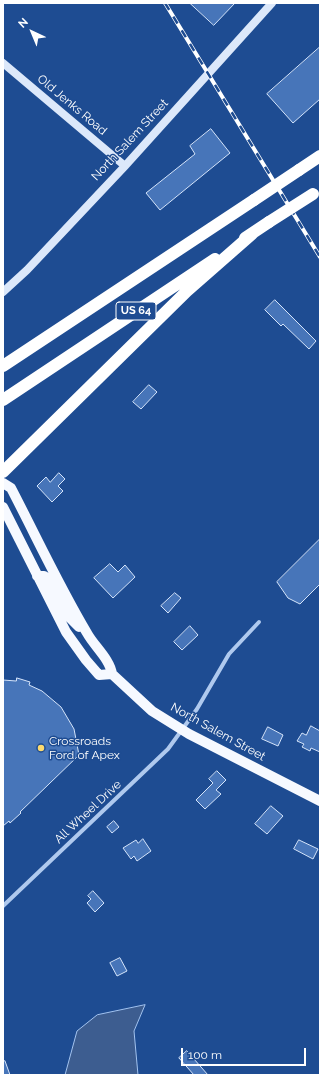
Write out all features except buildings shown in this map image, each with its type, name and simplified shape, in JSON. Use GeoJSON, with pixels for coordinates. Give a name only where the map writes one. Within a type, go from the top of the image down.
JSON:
{"type":"FeatureCollection","features":[{"type":"Feature","properties":{"kind":"highway","name":"US 64"},"geometry":{"type":"LineString","coordinates":[[3,366],[320,156]]}},
{"type":"Feature","properties":{"kind":"highway","name":"US 64"},"geometry":{"type":"LineString","coordinates":[[3,400],[269,222],[317,192]]}},
{"type":"Feature","properties":{"kind":"highway"},"geometry":{"type":"LineString","coordinates":[[3,472],[187,291],[252,234]]}},
{"type":"Feature","properties":{"kind":"main road","name":"North Salem Street"},"geometry":{"type":"LineString","coordinates":[[3,292],[27,270],[125,166],[272,3]]}},
{"type":"Feature","properties":{"kind":"main road","name":"Old Jenks Road"},"geometry":{"type":"LineString","coordinates":[[3,63],[125,166]]}},
{"type":"Feature","properties":{"kind":"main road","name":"North Salem Street"},"geometry":{"type":"LineString","coordinates":[[3,483],[11,488],[87,634],[111,666],[112,674],[152,711],[182,730],[320,801]]}},
{"type":"Feature","properties":{"kind":"main road","name":"North Salem Street"},"geometry":{"type":"LineString","coordinates":[[3,507],[59,619],[78,650],[99,675],[112,674]]}},
{"type":"Feature","properties":{"kind":"main road"},"geometry":{"type":"LineString","coordinates":[[37,576],[44,576],[48,578],[66,614],[87,634]]}},
{"type":"Feature","properties":{"kind":"street","name":"All Wheel Drive"},"geometry":{"type":"LineString","coordinates":[[3,906],[160,758],[197,709],[229,654],[259,622]]}},
{"type":"Feature","properties":{"kind":"water"},"geometry":{"type":"Polygon","coordinates":[[[145,1005],[134,1031],[138,1075],[65,1075],[77,1031],[97,1015],[145,1005]]]}},
{"type":"Feature","properties":{"kind":"railway"},"geometry":{"type":"LineString","coordinates":[[165,3],[320,257]]}},
{"type":"Feature","properties":{"kind":"place","name":"Crossroads Ford of Apex"},"geometry":{"type":"Point","coordinates":[41,748]}}]}
